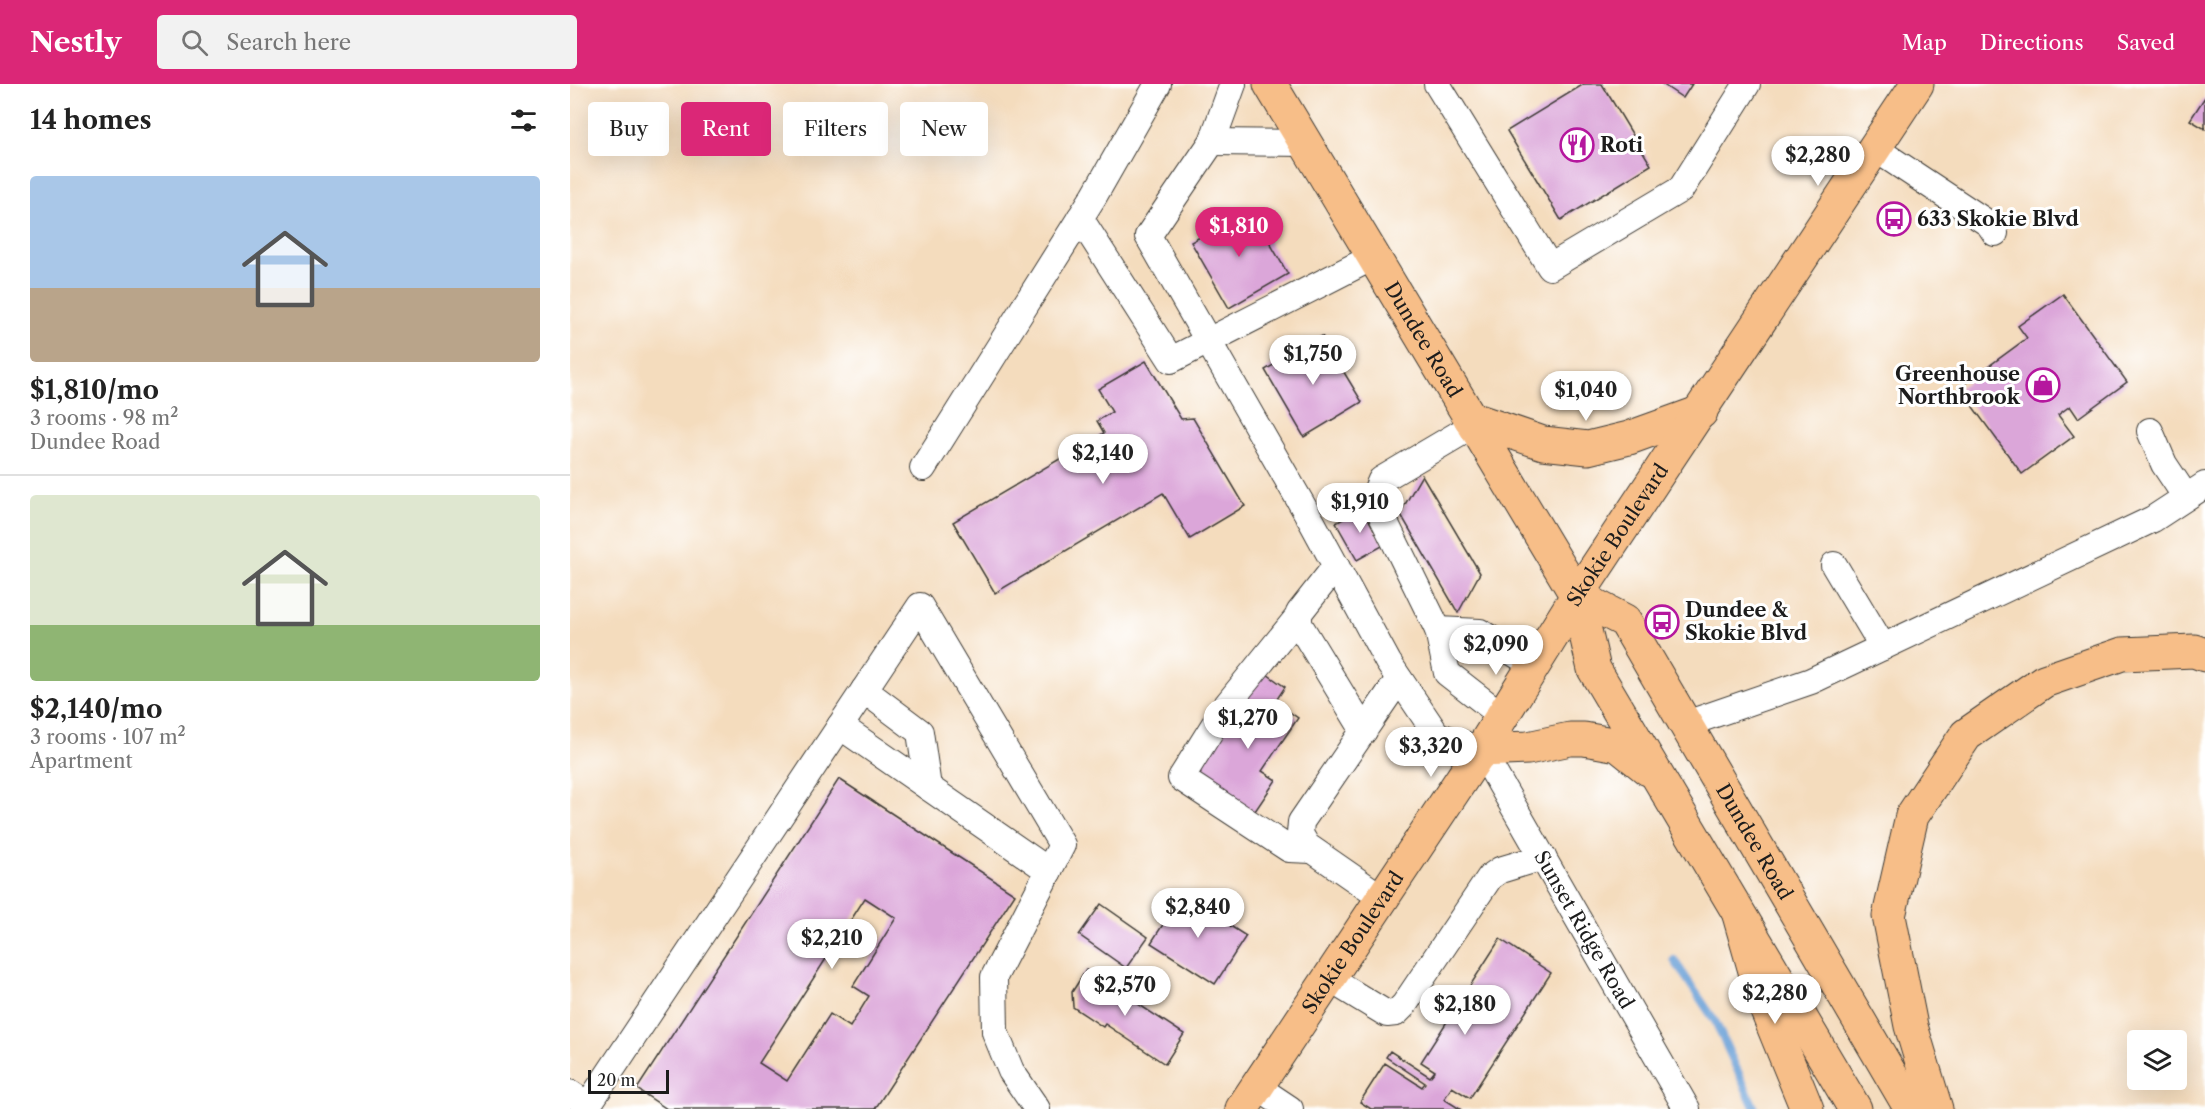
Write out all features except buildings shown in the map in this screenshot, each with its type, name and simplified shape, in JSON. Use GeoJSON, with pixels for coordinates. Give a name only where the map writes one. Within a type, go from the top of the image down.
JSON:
{"type":"FeatureCollection","features":[{"type":"Feature","properties":{"kind":"main road","name":"Dundee Road"},"geometry":{"type":"LineString","coordinates":[[1270,84],[1577,596],[1594,669],[1855,1109]]}},
{"type":"Feature","properties":{"kind":"main road","name":"Skokie Boulevard"},"geometry":{"type":"LineString","coordinates":[[1249,1098],[1481,750],[1577,596],[1917,84]]}},
{"type":"Feature","properties":{"kind":"main road"},"geometry":{"type":"LineString","coordinates":[[1472,422],[1543,443],[1588,448],[1629,438],[1701,412]]}},
{"type":"Feature","properties":{"kind":"main road","name":"Dundee Road"},"geometry":{"type":"LineString","coordinates":[[1577,596],[1624,621],[1911,1109]]}},
{"type":"Feature","properties":{"kind":"main road"},"geometry":{"type":"LineString","coordinates":[[1936,1109],[1911,1026],[1889,916],[1912,816],[1966,735],[2044,681],[2122,654],[2194,651],[2205,655]]}},
{"type":"Feature","properties":{"kind":"main road"},"geometry":{"type":"LineString","coordinates":[[1481,750],[1528,748],[1570,739],[1584,739],[1618,745],[1659,777]]}},
{"type":"Feature","properties":{"kind":"main road"},"geometry":{"type":"LineString","coordinates":[[1739,915],[1765,1006],[1808,1109]]}},
{"type":"Feature","properties":{"kind":"street"},"geometry":{"type":"LineString","coordinates":[[923,468],[1080,218],[1158,84]]}},
{"type":"Feature","properties":{"kind":"street"},"geometry":{"type":"LineString","coordinates":[[1233,84],[1212,142],[1148,236],[1399,679],[1437,735],[1481,750]]}},
{"type":"Feature","properties":{"kind":"street"},"geometry":{"type":"LineString","coordinates":[[1437,84],[1550,267],[1680,189],[1747,84]]}},
{"type":"Feature","properties":{"kind":"street"},"geometry":{"type":"LineString","coordinates":[[1212,142],[1305,143]]}},
{"type":"Feature","properties":{"kind":"street"},"geometry":{"type":"LineString","coordinates":[[1874,148],[1989,224],[1995,233]]}},
{"type":"Feature","properties":{"kind":"street"},"geometry":{"type":"LineString","coordinates":[[1080,218],[1171,360],[1373,257]]}},
{"type":"Feature","properties":{"kind":"street"},"geometry":{"type":"LineString","coordinates":[[1472,422],[1381,480],[1375,494],[1382,516],[1438,630],[1446,673],[1502,715]]}},
{"type":"Feature","properties":{"kind":"street"},"geometry":{"type":"LineString","coordinates":[[1686,724],[1811,681],[2153,519],[2195,491],[2164,464],[2150,431]]}},
{"type":"Feature","properties":{"kind":"street"},"geometry":{"type":"LineString","coordinates":[[1834,565],[1883,647]]}},
{"type":"Feature","properties":{"kind":"street"},"geometry":{"type":"LineString","coordinates":[[1312,850],[1289,849],[1180,778],[1226,706],[1336,566]]}},
{"type":"Feature","properties":{"kind":"street"},"geometry":{"type":"LineString","coordinates":[[584,1102],[920,606],[1062,845],[994,977],[994,1032],[1011,1071],[1036,1108]]}},
{"type":"Feature","properties":{"kind":"street"},"geometry":{"type":"LineString","coordinates":[[1297,618],[1364,731]]}},
{"type":"Feature","properties":{"kind":"street"},"geometry":{"type":"LineString","coordinates":[[1438,630],[1480,632],[1533,665]]}},
{"type":"Feature","properties":{"kind":"street"},"geometry":{"type":"LineString","coordinates":[[1382,898],[1312,850],[1299,834],[1301,822],[1399,679]]}},
{"type":"Feature","properties":{"kind":"street"},"geometry":{"type":"LineString","coordinates":[[864,690],[920,732],[928,787]]}},
{"type":"Feature","properties":{"kind":"street"},"geometry":{"type":"LineString","coordinates":[[840,726],[1049,871]]}},
{"type":"Feature","properties":{"kind":"street","name":"Sunset Ridge Road"},"geometry":{"type":"LineString","coordinates":[[1481,750],[1687,1109]]}},
{"type":"Feature","properties":{"kind":"street"},"geometry":{"type":"LineString","coordinates":[[1328,978],[1387,1014],[1396,1012],[1404,1005],[1490,877],[1500,870],[1543,857]]}},
{"type":"Feature","properties":{"kind":"street"},"geometry":{"type":"LineString","coordinates":[[1249,1098],[1290,1109]]}},
{"type":"Feature","properties":{"kind":"waterway"},"geometry":{"type":"LineString","coordinates":[[1674,960],[1715,1021],[1755,1109]]}},
{"type":"Feature","properties":{"kind":"place","name":"Roti"},"geometry":{"type":"Point","coordinates":[1577,145]}},
{"type":"Feature","properties":{"kind":"place","name":"633 Skokie Blvd"},"geometry":{"type":"Point","coordinates":[1894,219]}},
{"type":"Feature","properties":{"kind":"place","name":"Greenhouse Northbrook"},"geometry":{"type":"Point","coordinates":[2043,385]}},
{"type":"Feature","properties":{"kind":"place","name":"Dundee & Skokie Blvd"},"geometry":{"type":"Point","coordinates":[1662,622]}}]}
